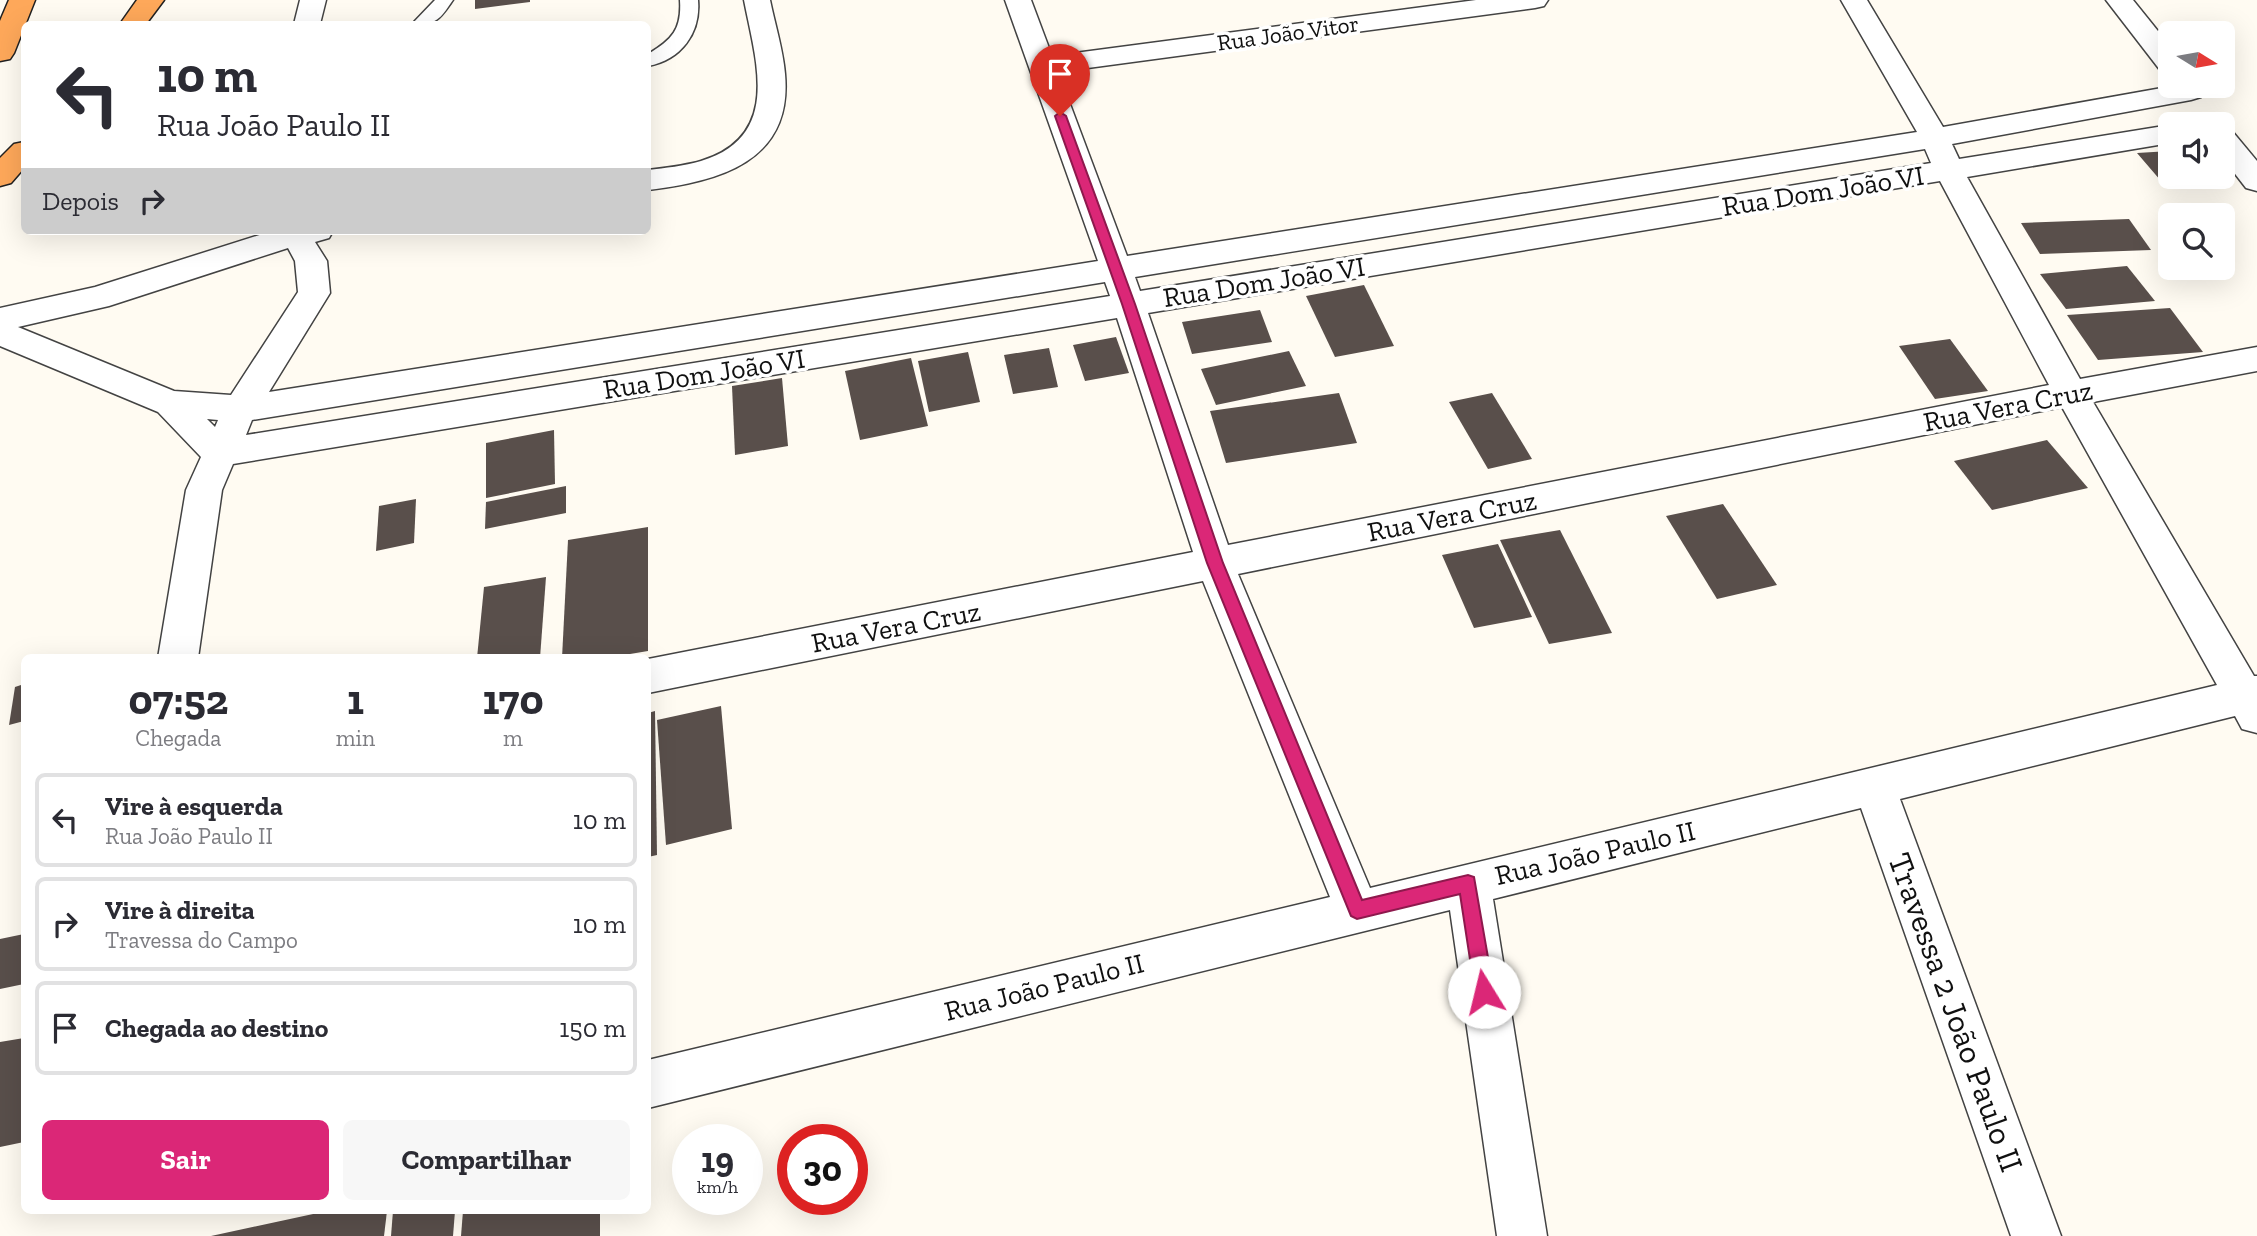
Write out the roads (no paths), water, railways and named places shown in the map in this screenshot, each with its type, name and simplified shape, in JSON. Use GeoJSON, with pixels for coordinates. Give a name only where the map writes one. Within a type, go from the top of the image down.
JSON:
{"type":"FeatureCollection","features":[{"type":"Feature","properties":{"kind":"highway"},"geometry":{"type":"LineString","coordinates":[[0,53],[22,0]]}},
{"type":"Feature","properties":{"kind":"highway"},"geometry":{"type":"LineString","coordinates":[[135,21],[151,0]]}},
{"type":"Feature","properties":{"kind":"highway"},"geometry":{"type":"LineString","coordinates":[[0,176],[21,154]]}},
{"type":"Feature","properties":{"kind":"street"},"geometry":{"type":"LineString","coordinates":[[308,21],[313,0]]}},
{"type":"Feature","properties":{"kind":"street"},"geometry":{"type":"LineString","coordinates":[[651,180],[703,172],[739,157],[759,138],[770,114],[772,84],[757,0]]}},
{"type":"Feature","properties":{"kind":"street"},"geometry":{"type":"LineString","coordinates":[[1018,0],[1129,304],[1215,563],[1357,910]]}},
{"type":"Feature","properties":{"kind":"street","name":"Rua João Vitor"},"geometry":{"type":"LineString","coordinates":[[1042,66],[1535,0]]}},
{"type":"Feature","properties":{"kind":"street"},"geometry":{"type":"LineString","coordinates":[[1854,0],[1935,138],[1949,171],[2071,393],[2253,702]]}},
{"type":"Feature","properties":{"kind":"street"},"geometry":{"type":"LineString","coordinates":[[2119,0],[2158,49]]}},
{"type":"Feature","properties":{"kind":"street","name":"Rua Dom João VI"},"geometry":{"type":"LineString","coordinates":[[0,333],[170,403],[240,409],[1935,138],[2158,95]]}},
{"type":"Feature","properties":{"kind":"street","name":"Rua Dom João VI"},"geometry":{"type":"LineString","coordinates":[[170,403],[219,453],[2158,136]]}},
{"type":"Feature","properties":{"kind":"street"},"geometry":{"type":"LineString","coordinates":[[2235,153],[2257,181]]}},
{"type":"Feature","properties":{"kind":"street"},"geometry":{"type":"LineString","coordinates":[[0,320],[98,298],[293,235]]}},
{"type":"Feature","properties":{"kind":"street"},"geometry":{"type":"LineString","coordinates":[[179,654],[204,490],[240,409],[314,293],[311,261],[303,235]]}},
{"type":"Feature","properties":{"kind":"street","name":"Rua Vera Cruz"},"geometry":{"type":"LineString","coordinates":[[651,676],[2071,393],[2257,359]]}},
{"type":"Feature","properties":{"kind":"street","name":"Rua João Paulo II"},"geometry":{"type":"LineString","coordinates":[[651,1083],[1468,883],[1875,787],[2253,702]]}},
{"type":"Feature","properties":{"kind":"street","name":"Travessa 2 João Paulo II"},"geometry":{"type":"LineString","coordinates":[[1875,787],[2036,1236]]}},
{"type":"Feature","properties":{"kind":"street"},"geometry":{"type":"LineString","coordinates":[[1468,883],[1522,1236]]}},
{"type":"Feature","properties":{"kind":"lane"},"geometry":{"type":"LineString","coordinates":[[425,21],[444,0]]}},
{"type":"Feature","properties":{"kind":"lane"},"geometry":{"type":"LineString","coordinates":[[651,59],[671,49],[687,33],[692,20],[689,0]]}}]}
